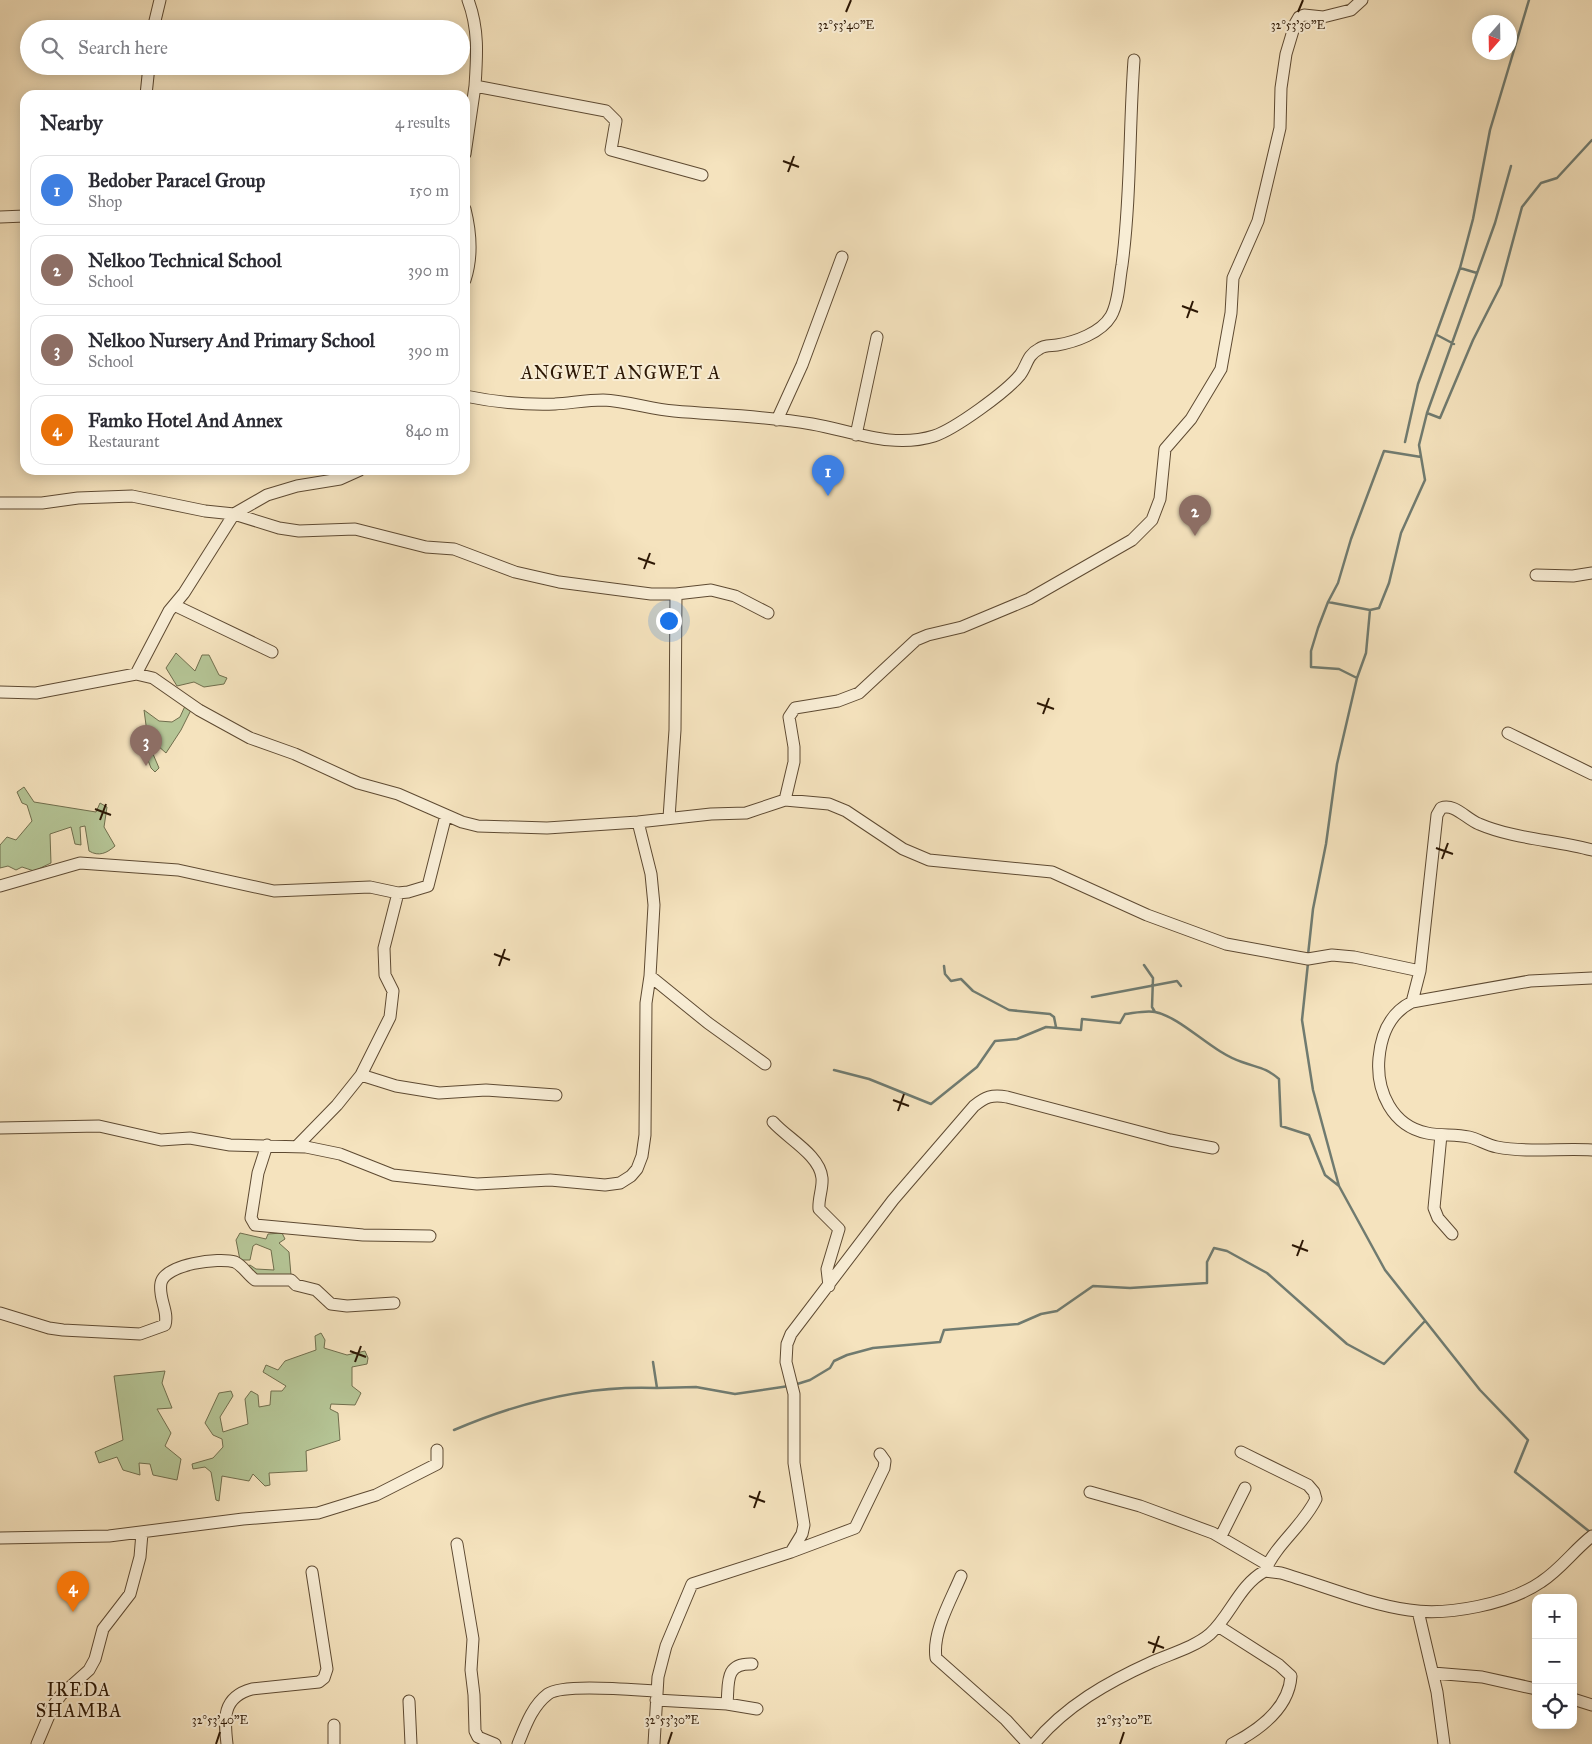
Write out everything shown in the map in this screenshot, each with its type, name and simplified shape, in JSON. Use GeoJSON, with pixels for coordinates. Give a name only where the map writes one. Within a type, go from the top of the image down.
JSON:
{"type":"FeatureCollection","features":[{"type":"Feature","properties":{"kind":"street"},"geometry":{"type":"LineString","coordinates":[[155,20],[160,0]]}},
{"type":"Feature","properties":{"kind":"street"},"geometry":{"type":"LineString","coordinates":[[468,0],[475,18],[478,42],[475,86],[470,120]]}},
{"type":"Feature","properties":{"kind":"street"},"geometry":{"type":"LineString","coordinates":[[786,800],[794,762],[794,747],[789,717],[795,708],[838,701],[859,693],[916,640],[962,627],[1029,599],[1132,540],[1152,520],[1160,499],[1166,448],[1190,419],[1220,369],[1231,313],[1233,278],[1258,221],[1280,128],[1286,54],[1295,24],[1304,15],[1322,17],[1351,10],[1362,0]]}},
{"type":"Feature","properties":{"kind":"street"},"geometry":{"type":"LineString","coordinates":[[470,396],[545,404],[604,400],[663,410],[812,424],[880,439],[908,440],[934,436],[979,410],[1011,384],[1020,374],[1030,355],[1041,347],[1060,344],[1101,328],[1112,314],[1128,219],[1132,142],[1130,94],[1134,60]]}},
{"type":"Feature","properties":{"kind":"street"},"geometry":{"type":"LineString","coordinates":[[146,90],[147,75]]}},
{"type":"Feature","properties":{"kind":"street"},"geometry":{"type":"LineString","coordinates":[[475,86],[606,110],[616,121],[611,150],[702,175]]}},
{"type":"Feature","properties":{"kind":"street"},"geometry":{"type":"LineString","coordinates":[[0,217],[20,216]]}},
{"type":"Feature","properties":{"kind":"street"},"geometry":{"type":"LineString","coordinates":[[470,237],[470,260]]}},
{"type":"Feature","properties":{"kind":"street"},"geometry":{"type":"LineString","coordinates":[[777,420],[802,365],[842,257]]}},
{"type":"Feature","properties":{"kind":"street"},"geometry":{"type":"LineString","coordinates":[[856,435],[877,337]]}},
{"type":"Feature","properties":{"kind":"street"},"geometry":{"type":"LineString","coordinates":[[136,674],[158,630],[234,514],[267,495],[297,486],[340,479],[349,475]]}},
{"type":"Feature","properties":{"kind":"street"},"geometry":{"type":"LineString","coordinates":[[0,503],[42,503],[78,498],[132,496],[205,511],[234,514],[279,528],[298,531],[355,529],[426,547],[454,549],[516,572],[558,582],[615,590],[676,594],[712,590],[735,596],[768,613]]}},
{"type":"Feature","properties":{"kind":"street"},"geometry":{"type":"LineString","coordinates":[[1536,575],[1573,576],[1592,573]]}},
{"type":"Feature","properties":{"kind":"street"},"geometry":{"type":"LineString","coordinates":[[669,818],[675,730],[676,594]]}},
{"type":"Feature","properties":{"kind":"street"},"geometry":{"type":"LineString","coordinates":[[174,605],[272,652]]}},
{"type":"Feature","properties":{"kind":"street"},"geometry":{"type":"LineString","coordinates":[[0,692],[36,693],[136,674],[153,678],[168,686],[199,710],[250,738],[294,754],[358,783],[418,801],[446,815],[478,826],[546,828],[638,822],[718,813],[746,813],[786,800],[829,804],[846,811],[903,849],[929,860],[1052,872],[1147,915],[1226,944],[1308,959],[1332,955],[1354,957],[1420,972]]}},
{"type":"Feature","properties":{"kind":"street"},"geometry":{"type":"LineString","coordinates":[[1508,733],[1592,774]]}},
{"type":"Feature","properties":{"kind":"street"},"geometry":{"type":"LineString","coordinates":[[1412,1002],[1420,972],[1437,815],[1441,808],[1452,808],[1476,823],[1503,832],[1592,850]]}},
{"type":"Feature","properties":{"kind":"street"},"geometry":{"type":"LineString","coordinates":[[0,886],[80,863],[178,870],[260,890],[370,887],[398,893],[408,892],[428,886],[446,815]]}},
{"type":"Feature","properties":{"kind":"street"},"geometry":{"type":"LineString","coordinates":[[0,1128],[98,1126],[161,1140],[190,1138],[230,1145],[297,1146],[340,1154],[393,1175],[441,1181],[477,1184],[550,1180],[605,1185],[620,1183],[636,1172],[643,1152],[646,1114],[646,1003],[654,932],[653,886],[638,822]]}},
{"type":"Feature","properties":{"kind":"street"},"geometry":{"type":"LineString","coordinates":[[297,1146],[337,1105],[361,1075],[390,1016],[393,991],[385,975],[384,948],[398,893]]}},
{"type":"Feature","properties":{"kind":"street"},"geometry":{"type":"LineString","coordinates":[[650,976],[708,1023],[765,1064]]}},
{"type":"Feature","properties":{"kind":"street"},"geometry":{"type":"LineString","coordinates":[[1592,978],[1530,981],[1412,1002],[1394,1016],[1385,1032],[1379,1057],[1380,1084],[1392,1110],[1406,1126],[1429,1134],[1471,1137],[1497,1147],[1592,1150]]}},
{"type":"Feature","properties":{"kind":"street"},"geometry":{"type":"LineString","coordinates":[[361,1075],[396,1086],[439,1093],[486,1090],[556,1095]]}},
{"type":"Feature","properties":{"kind":"street"},"geometry":{"type":"LineString","coordinates":[[791,1552],[802,1534],[804,1525],[794,1463],[795,1410],[794,1394],[786,1362],[787,1344],[798,1323],[829,1286],[893,1200],[974,1106],[984,1098],[996,1095],[1170,1140],[1213,1148]]}},
{"type":"Feature","properties":{"kind":"street"},"geometry":{"type":"LineString","coordinates":[[773,1122],[783,1133],[812,1157],[821,1173],[819,1209],[839,1229],[828,1263],[829,1286]]}},
{"type":"Feature","properties":{"kind":"street"},"geometry":{"type":"LineString","coordinates":[[1441,1134],[1434,1208],[1438,1218],[1452,1234]]}},
{"type":"Feature","properties":{"kind":"street"},"geometry":{"type":"LineString","coordinates":[[267,1145],[258,1173],[251,1218],[255,1225],[370,1236],[430,1236]]}},
{"type":"Feature","properties":{"kind":"street"},"geometry":{"type":"LineString","coordinates":[[0,1313],[53,1329],[144,1333],[165,1325],[167,1315],[161,1288],[165,1276],[172,1271],[210,1260],[236,1263],[255,1280],[290,1280],[296,1286],[316,1290],[331,1304],[347,1306],[394,1303]]}},
{"type":"Feature","properties":{"kind":"street"},"geometry":{"type":"LineString","coordinates":[[0,1538],[109,1536],[328,1510],[376,1495],[435,1466],[439,1459],[438,1450]]}},
{"type":"Feature","properties":{"kind":"street"},"geometry":{"type":"LineString","coordinates":[[1034,1744],[1058,1719],[1078,1703],[1127,1674],[1204,1639],[1218,1626],[1246,1586],[1266,1568],[1310,1512],[1316,1500],[1314,1492],[1308,1485],[1241,1452]]}},
{"type":"Feature","properties":{"kind":"street"},"geometry":{"type":"LineString","coordinates":[[654,1744],[656,1695],[666,1646],[692,1584],[791,1552],[855,1528],[884,1468],[885,1461],[880,1454]]}},
{"type":"Feature","properties":{"kind":"street"},"geometry":{"type":"LineString","coordinates":[[1221,1536],[1245,1488]]}},
{"type":"Feature","properties":{"kind":"street"},"geometry":{"type":"LineString","coordinates":[[1090,1492],[1140,1506],[1221,1536],[1266,1568],[1388,1606],[1418,1611],[1493,1603],[1527,1591],[1557,1570],[1592,1536]]}},
{"type":"Feature","properties":{"kind":"street"},"geometry":{"type":"LineString","coordinates":[[37,1744],[54,1706],[61,1695],[83,1677],[88,1670],[95,1659],[103,1629],[130,1594],[140,1556],[142,1533]]}},
{"type":"Feature","properties":{"kind":"street"},"geometry":{"type":"LineString","coordinates":[[457,1544],[473,1638],[471,1670],[475,1702],[475,1731],[478,1737],[495,1744]]}},
{"type":"Feature","properties":{"kind":"street"},"geometry":{"type":"LineString","coordinates":[[228,1744],[224,1715],[230,1704],[242,1693],[252,1689],[318,1682],[326,1675],[327,1669],[312,1572]]}},
{"type":"Feature","properties":{"kind":"street"},"geometry":{"type":"LineString","coordinates":[[961,1576],[941,1626],[937,1641],[936,1658],[1006,1720],[1028,1744]]}},
{"type":"Feature","properties":{"kind":"street"},"geometry":{"type":"LineString","coordinates":[[1418,1611],[1433,1674],[1444,1744]]}},
{"type":"Feature","properties":{"kind":"street"},"geometry":{"type":"LineString","coordinates":[[1218,1626],[1279,1665],[1291,1676],[1288,1691],[1272,1718],[1257,1730],[1232,1744]]}},
{"type":"Feature","properties":{"kind":"street"},"geometry":{"type":"LineString","coordinates":[[727,1704],[729,1680],[732,1670],[741,1663],[752,1664]]}},
{"type":"Feature","properties":{"kind":"street"},"geometry":{"type":"LineString","coordinates":[[1433,1674],[1482,1677],[1532,1688]]}},
{"type":"Feature","properties":{"kind":"street"},"geometry":{"type":"LineString","coordinates":[[518,1744],[533,1712],[540,1702],[552,1691],[590,1689],[656,1695],[757,1709]]}},
{"type":"Feature","properties":{"kind":"street"},"geometry":{"type":"LineString","coordinates":[[1577,1700],[1592,1705]]}},
{"type":"Feature","properties":{"kind":"street"},"geometry":{"type":"LineString","coordinates":[[409,1701],[411,1744]]}},
{"type":"Feature","properties":{"kind":"street"},"geometry":{"type":"LineString","coordinates":[[334,1725],[334,1744]]}},
{"type":"Feature","properties":{"kind":"green space"},"geometry":{"type":"Polygon","coordinates":[[[176,653],[195,671],[202,655],[209,655],[219,675],[227,678],[224,684],[204,687],[194,682],[177,686],[166,668],[176,653]]]}},
{"type":"Feature","properties":{"kind":"green space"},"geometry":{"type":"Polygon","coordinates":[[[194,704],[181,730],[166,753],[157,745],[153,754],[159,768],[155,772],[151,768],[143,747],[148,740],[144,710],[159,721],[172,722],[180,717],[185,706],[194,704]]]}},
{"type":"Feature","properties":{"kind":"green space"},"geometry":{"type":"Polygon","coordinates":[[[24,787],[34,802],[96,812],[100,803],[107,807],[104,827],[115,846],[103,853],[93,853],[89,851],[85,826],[80,827],[81,845],[75,844],[71,827],[50,834],[51,863],[34,871],[22,867],[16,870],[8,866],[0,868],[0,845],[7,837],[16,840],[32,821],[27,805],[22,803],[17,792],[24,787]]]}},
{"type":"Feature","properties":{"kind":"green space"},"geometry":{"type":"Polygon","coordinates":[[[240,1233],[266,1239],[268,1234],[282,1233],[285,1239],[279,1243],[289,1252],[291,1275],[254,1277],[246,1267],[250,1265],[256,1269],[274,1270],[271,1250],[256,1244],[253,1246],[250,1260],[240,1260],[236,1240],[240,1233]]]}},
{"type":"Feature","properties":{"kind":"green space"},"geometry":{"type":"Polygon","coordinates":[[[321,1333],[325,1340],[324,1348],[347,1355],[365,1351],[368,1358],[367,1364],[352,1367],[352,1386],[361,1393],[355,1405],[331,1404],[330,1409],[338,1413],[340,1440],[306,1451],[307,1471],[269,1473],[270,1485],[265,1486],[253,1474],[249,1481],[222,1476],[219,1501],[216,1500],[211,1472],[205,1467],[193,1469],[192,1464],[213,1458],[223,1447],[222,1439],[213,1435],[205,1423],[219,1393],[231,1391],[233,1396],[220,1417],[223,1432],[248,1424],[245,1399],[251,1391],[258,1395],[259,1407],[270,1405],[271,1391],[282,1391],[286,1386],[263,1372],[266,1365],[278,1370],[285,1361],[316,1350],[315,1336],[321,1333]]]}},
{"type":"Feature","properties":{"kind":"green space"},"geometry":{"type":"Polygon","coordinates":[[[165,1371],[162,1383],[172,1408],[157,1409],[171,1433],[165,1446],[181,1459],[177,1480],[153,1475],[150,1464],[139,1463],[140,1475],[123,1470],[117,1457],[99,1463],[95,1452],[123,1440],[114,1376],[165,1371]]]}},
{"type":"Feature","properties":{"kind":"waterway"},"geometry":{"type":"LineString","coordinates":[[1405,442],[1418,384],[1460,268],[1473,219],[1490,130],[1529,0]]}},
{"type":"Feature","properties":{"kind":"waterway"},"geometry":{"type":"LineString","coordinates":[[1427,413],[1440,418],[1473,340],[1501,285],[1522,207],[1541,183],[1557,178],[1592,140]]}},
{"type":"Feature","properties":{"kind":"waterway"},"geometry":{"type":"LineString","coordinates":[[1370,610],[1379,608],[1389,583],[1401,533],[1425,480],[1419,445],[1427,413],[1495,223],[1511,166]]}},
{"type":"Feature","properties":{"kind":"waterway"},"geometry":{"type":"LineString","coordinates":[[1460,268],[1477,273]]}},
{"type":"Feature","properties":{"kind":"waterway"},"geometry":{"type":"LineString","coordinates":[[1437,335],[1454,344]]}},
{"type":"Feature","properties":{"kind":"waterway"},"geometry":{"type":"LineString","coordinates":[[1308,955],[1313,909],[1326,844],[1337,764],[1357,678],[1339,669],[1311,667],[1311,651],[1328,602],[1338,583],[1351,539],[1384,451],[1421,457]]}},
{"type":"Feature","properties":{"kind":"waterway"},"geometry":{"type":"LineString","coordinates":[[1328,602],[1370,610],[1366,653],[1357,678]]}},
{"type":"Feature","properties":{"kind":"waterway"},"geometry":{"type":"LineString","coordinates":[[1308,963],[1302,1020],[1313,1090],[1339,1186],[1385,1270],[1480,1390],[1528,1440],[1515,1472],[1590,1532]]}},
{"type":"Feature","properties":{"kind":"waterway"},"geometry":{"type":"LineString","coordinates":[[1144,965],[1153,978],[1152,1007],[1155,1012]]}},
{"type":"Feature","properties":{"kind":"waterway"},"geometry":{"type":"LineString","coordinates":[[944,966],[945,974],[951,981],[961,979],[973,991],[1009,1010],[1050,1014],[1054,1017],[1056,1027]]}},
{"type":"Feature","properties":{"kind":"waterway"},"geometry":{"type":"LineString","coordinates":[[1092,997],[1177,981],[1181,986]]}},
{"type":"Feature","properties":{"kind":"waterway"},"geometry":{"type":"LineString","coordinates":[[834,1070],[869,1079],[931,1104],[977,1067],[995,1041],[1017,1039],[1046,1027],[1081,1030],[1082,1019],[1120,1023],[1125,1014],[1144,1011],[1155,1012],[1166,1015],[1176,1021],[1219,1051],[1265,1070],[1279,1079],[1281,1126],[1309,1135],[1325,1175],[1339,1186]]}},
{"type":"Feature","properties":{"kind":"waterway"},"geometry":{"type":"LineString","coordinates":[[794,1385],[810,1380],[830,1368],[834,1361],[847,1355],[873,1348],[940,1342],[944,1330],[1018,1324],[1041,1314],[1057,1311],[1093,1286],[1130,1288],[1207,1283],[1207,1262],[1214,1248],[1227,1251],[1267,1273],[1347,1344],[1384,1364],[1425,1321]]}},
{"type":"Feature","properties":{"kind":"waterway"},"geometry":{"type":"LineString","coordinates":[[653,1362],[657,1388],[696,1387],[735,1394],[789,1386]]}},
{"type":"Feature","properties":{"kind":"waterway"},"geometry":{"type":"LineString","coordinates":[[454,1430],[503,1411],[553,1397],[604,1389],[657,1388]]}},
{"type":"Feature","properties":{"kind":"place","name":"Bedober Paracel Group"},"geometry":{"type":"Point","coordinates":[828,496]}},
{"type":"Feature","properties":{"kind":"place","name":"Nelkoo Technical School"},"geometry":{"type":"Point","coordinates":[1195,536]}},
{"type":"Feature","properties":{"kind":"place","name":"Nelkoo Nursery And Primary School"},"geometry":{"type":"Point","coordinates":[146,766]}},
{"type":"Feature","properties":{"kind":"place","name":"Famko Hotel And Annex"},"geometry":{"type":"Point","coordinates":[73,1612]}},
{"type":"Feature","properties":{"kind":"district","name":"ANGWET ANGWET A"},"geometry":{"type":"Point","coordinates":[621,373]}},
{"type":"Feature","properties":{"kind":"district","name":"IREDA SHAMBA"},"geometry":{"type":"Point","coordinates":[79,1700]}}]}
